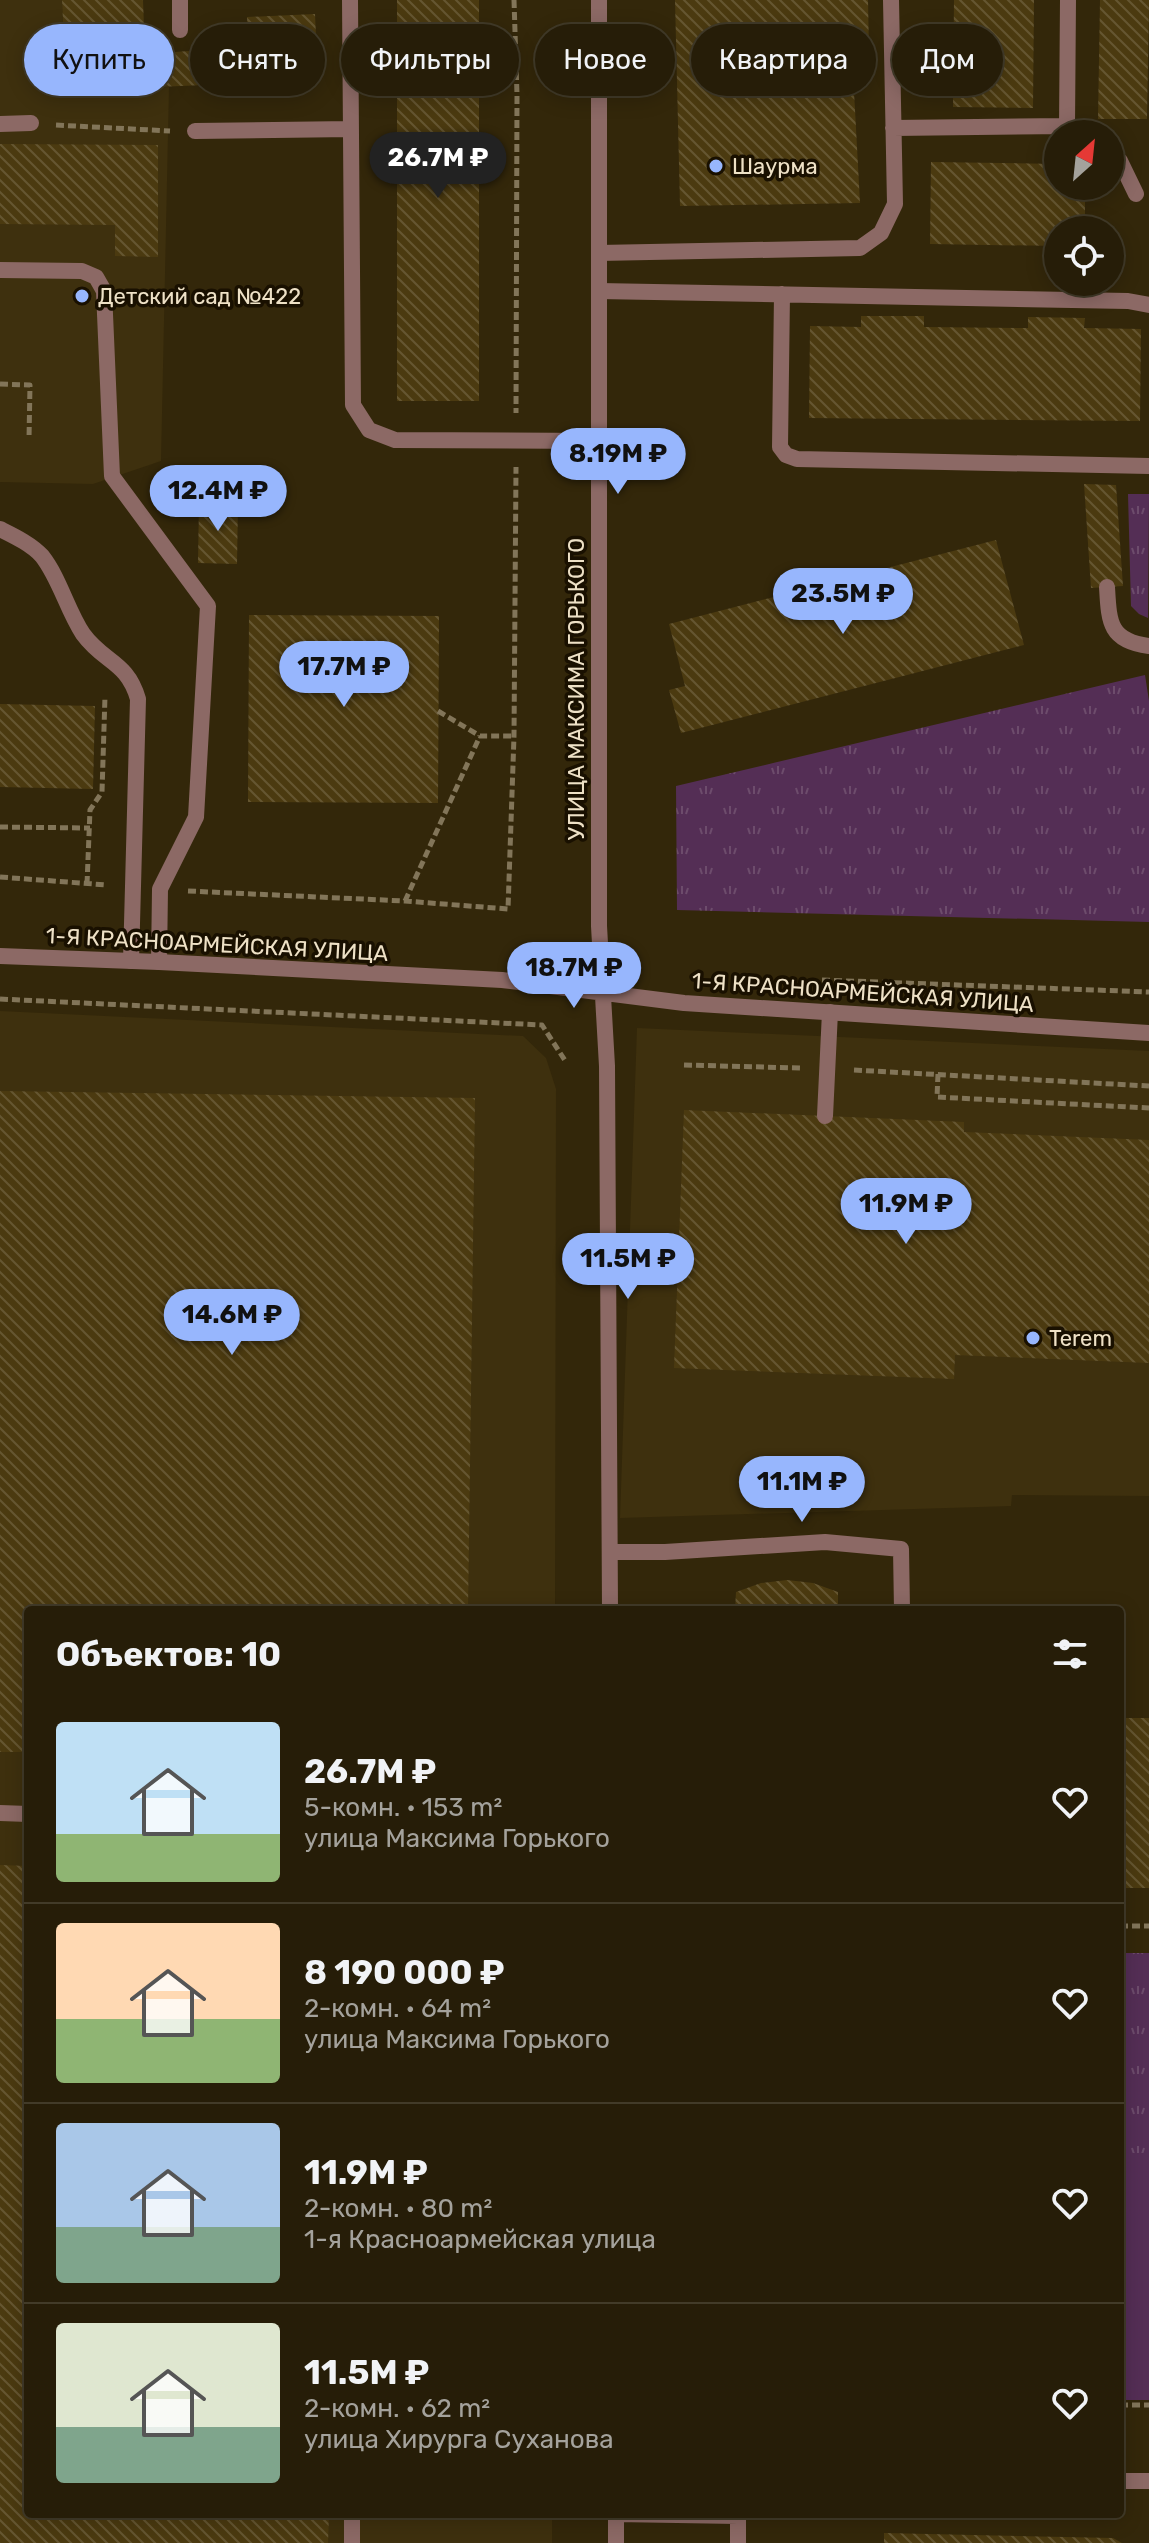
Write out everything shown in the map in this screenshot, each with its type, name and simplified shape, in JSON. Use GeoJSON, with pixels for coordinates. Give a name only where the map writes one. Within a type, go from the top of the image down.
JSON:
{"type":"FeatureCollection","features":[{"type":"Feature","properties":{"kind":"street"},"geometry":{"type":"LineString","coordinates":[[180,0],[180,30]]}},
{"type":"Feature","properties":{"kind":"street"},"geometry":{"type":"LineString","coordinates":[[350,0],[353,405],[369,430],[395,440],[598,441]]}},
{"type":"Feature","properties":{"kind":"street","name":"УЛИЦА МАКСИМА ГОРЬКОГО"},"geometry":{"type":"LineString","coordinates":[[599,0],[599,926],[607,1066],[610,1606]]}},
{"type":"Feature","properties":{"kind":"street"},"geometry":{"type":"LineString","coordinates":[[599,253],[860,248],[881,233],[895,204],[891,0]]}},
{"type":"Feature","properties":{"kind":"street"},"geometry":{"type":"LineString","coordinates":[[1068,0],[1074,120]]}},
{"type":"Feature","properties":{"kind":"street"},"geometry":{"type":"LineString","coordinates":[[0,124],[31,123]]}},
{"type":"Feature","properties":{"kind":"street"},"geometry":{"type":"LineString","coordinates":[[893,128],[1044,130]]}},
{"type":"Feature","properties":{"kind":"street"},"geometry":{"type":"LineString","coordinates":[[195,131],[351,129]]}},
{"type":"Feature","properties":{"kind":"street"},"geometry":{"type":"LineString","coordinates":[[1124,169],[1136,194]]}},
{"type":"Feature","properties":{"kind":"street"},"geometry":{"type":"LineString","coordinates":[[0,270],[82,271],[96,277],[104,291],[112,476],[208,606],[196,817],[160,889],[159,962]]}},
{"type":"Feature","properties":{"kind":"street"},"geometry":{"type":"LineString","coordinates":[[599,291],[1128,301],[1149,305]]}},
{"type":"Feature","properties":{"kind":"street"},"geometry":{"type":"LineString","coordinates":[[782,294],[780,447],[786,455],[797,459],[1149,466]]}},
{"type":"Feature","properties":{"kind":"street"},"geometry":{"type":"LineString","coordinates":[[0,529],[17,537],[41,556],[83,633],[106,658],[125,670],[134,684],[138,699],[131,961]]}},
{"type":"Feature","properties":{"kind":"street"},"geometry":{"type":"LineString","coordinates":[[1107,587],[1109,619],[1117,634],[1134,644],[1149,646]]}},
{"type":"Feature","properties":{"kind":"street","name":"1-Я КРАСНОАРМЕЙСКАЯ УЛИЦА"},"geometry":{"type":"LineString","coordinates":[[0,956],[502,980],[684,1003],[1149,1033]]}},
{"type":"Feature","properties":{"kind":"street"},"geometry":{"type":"LineString","coordinates":[[825,1116],[830,1012]]}},
{"type":"Feature","properties":{"kind":"street"},"geometry":{"type":"LineString","coordinates":[[610,1552],[665,1552],[825,1542],[901,1549],[902,1606]]}},
{"type":"Feature","properties":{"kind":"street"},"geometry":{"type":"LineString","coordinates":[[0,1813],[24,1814]]}},
{"type":"Feature","properties":{"kind":"street"},"geometry":{"type":"LineString","coordinates":[[1124,2481],[1149,2481]]}},
{"type":"Feature","properties":{"kind":"street"},"geometry":{"type":"LineString","coordinates":[[352,2518],[352,2543]]}},
{"type":"Feature","properties":{"kind":"street"},"geometry":{"type":"LineString","coordinates":[[616,2518],[616,2543]]}},
{"type":"Feature","properties":{"kind":"street"},"geometry":{"type":"LineString","coordinates":[[738,2518],[738,2543]]}},
{"type":"Feature","properties":{"kind":"path"},"geometry":{"type":"LineString","coordinates":[[31,123],[195,131]]}},
{"type":"Feature","properties":{"kind":"path"},"geometry":{"type":"LineString","coordinates":[[0,384],[30,385],[29,439]]}},
{"type":"Feature","properties":{"kind":"path"},"geometry":{"type":"LineString","coordinates":[[87,884],[90,810],[102,792],[106,658]]}},
{"type":"Feature","properties":{"kind":"path"},"geometry":{"type":"LineString","coordinates":[[438,711],[480,736],[514,736]]}},
{"type":"Feature","properties":{"kind":"path"},"geometry":{"type":"LineString","coordinates":[[405,901],[480,736]]}},
{"type":"Feature","properties":{"kind":"path"},"geometry":{"type":"LineString","coordinates":[[0,827],[90,828]]}},
{"type":"Feature","properties":{"kind":"path"},"geometry":{"type":"LineString","coordinates":[[0,877],[134,887]]}},
{"type":"Feature","properties":{"kind":"path"},"geometry":{"type":"LineString","coordinates":[[160,889],[508,909]]}},
{"type":"Feature","properties":{"kind":"path"},"geometry":{"type":"LineString","coordinates":[[807,979],[1149,992]]}},
{"type":"Feature","properties":{"kind":"path"},"geometry":{"type":"LineString","coordinates":[[0,999],[542,1025],[566,1062]]}},
{"type":"Feature","properties":{"kind":"path"},"geometry":{"type":"LineString","coordinates":[[684,1065],[826,1068],[1149,1086]]}},
{"type":"Feature","properties":{"kind":"path"},"geometry":{"type":"LineString","coordinates":[[938,1074],[937,1097],[1149,1108]]}},
{"type":"Feature","properties":{"kind":"path"},"geometry":{"type":"LineString","coordinates":[[1124,1926],[1149,1926]]}},
{"type":"Feature","properties":{"kind":"path"},"geometry":{"type":"LineString","coordinates":[[1124,2405],[1149,2405]]}},
{"type":"Feature","properties":{"kind":"shaded area","name":"Детский сад №422"},"geometry":{"type":"Polygon","coordinates":[[[0,0],[62,0],[63,24],[24,24],[24,96],[169,96],[161,461],[93,484],[0,482],[0,0]]]}},
{"type":"Feature","properties":{"kind":"shaded area"},"geometry":{"type":"Polygon","coordinates":[[[0,1011],[523,1036],[546,1058],[556,1089],[555,1606],[24,1606],[24,2518],[552,2518],[552,2543],[0,2543],[0,1011]]]}},
{"type":"Feature","properties":{"kind":"shaded area"},"geometry":{"type":"Polygon","coordinates":[[[637,1028],[1149,1051],[1149,1496],[1012,1495],[1011,1506],[620,1518],[637,1028]]]}},
{"type":"Feature","properties":{"kind":"green space"},"geometry":{"type":"Polygon","coordinates":[[[1128,494],[1149,494],[1148,618],[1131,606],[1128,494]]]}},
{"type":"Feature","properties":{"kind":"green space"},"geometry":{"type":"Polygon","coordinates":[[[1145,675],[1149,701],[1149,922],[677,910],[676,786],[1145,675]]]}},
{"type":"Feature","properties":{"kind":"green space"},"geometry":{"type":"Polygon","coordinates":[[[1124,1953],[1149,1953],[1149,2153],[1124,2153],[1124,1953]]]}},
{"type":"Feature","properties":{"kind":"green space"},"geometry":{"type":"Polygon","coordinates":[[[1124,2153],[1149,2153],[1149,2400],[1124,2400],[1124,2153]]]}},
{"type":"Feature","properties":{"kind":"building"},"geometry":{"type":"Polygon","coordinates":[[[62,0],[143,0],[144,24],[63,24],[62,0]]]}},
{"type":"Feature","properties":{"kind":"building"},"geometry":{"type":"Polygon","coordinates":[[[397,0],[479,0],[479,24],[397,24],[397,0]]]}},
{"type":"Feature","properties":{"kind":"building"},"geometry":{"type":"Polygon","coordinates":[[[675,0],[868,0],[868,24],[691,24],[691,96],[854,96],[860,203],[680,206],[675,0]]]}},
{"type":"Feature","properties":{"kind":"building"},"geometry":{"type":"Polygon","coordinates":[[[954,0],[1034,0],[1033,108],[953,107],[953,96],[1003,96],[1003,24],[954,24],[954,0]]]}},
{"type":"Feature","properties":{"kind":"building"},"geometry":{"type":"Polygon","coordinates":[[[1100,0],[1149,0],[1147,119],[1098,119],[1100,0]]]}},
{"type":"Feature","properties":{"kind":"building"},"geometry":{"type":"Polygon","coordinates":[[[315,14],[315,24],[247,24],[247,17],[315,14]]]}},
{"type":"Feature","properties":{"kind":"building"},"geometry":{"type":"Polygon","coordinates":[[[190,51],[190,86],[174,86],[174,52],[190,51]]]}},
{"type":"Feature","properties":{"kind":"building"},"geometry":{"type":"Polygon","coordinates":[[[397,96],[479,96],[479,401],[397,401],[397,96]]]}},
{"type":"Feature","properties":{"kind":"building"},"geometry":{"type":"Polygon","coordinates":[[[0,144],[158,145],[158,257],[115,256],[115,225],[0,224],[0,144]]]}},
{"type":"Feature","properties":{"kind":"building"},"geometry":{"type":"Polygon","coordinates":[[[931,162],[1044,164],[1044,200],[1085,200],[1085,216],[1044,216],[1044,246],[930,244],[931,162]]]}},
{"type":"Feature","properties":{"kind":"building"},"geometry":{"type":"Polygon","coordinates":[[[861,316],[924,316],[924,327],[1028,328],[1028,317],[1085,318],[1084,328],[1141,329],[1140,421],[809,418],[810,326],[861,327],[861,316]]]}},
{"type":"Feature","properties":{"kind":"building"},"geometry":{"type":"Polygon","coordinates":[[[1084,484],[1116,485],[1123,586],[1091,588],[1084,484]]]}},
{"type":"Feature","properties":{"kind":"building"},"geometry":{"type":"Polygon","coordinates":[[[199,502],[238,503],[237,564],[198,563],[199,502]]]}},
{"type":"Feature","properties":{"kind":"building"},"geometry":{"type":"Polygon","coordinates":[[[996,540],[1024,645],[681,733],[669,690],[685,686],[669,624],[996,540]]]}},
{"type":"Feature","properties":{"kind":"building"},"geometry":{"type":"Polygon","coordinates":[[[249,615],[439,616],[438,803],[248,802],[249,615]]]}},
{"type":"Feature","properties":{"kind":"building"},"geometry":{"type":"Polygon","coordinates":[[[0,704],[95,706],[93,789],[0,787],[0,704]]]}},
{"type":"Feature","properties":{"kind":"building"},"geometry":{"type":"Polygon","coordinates":[[[0,1091],[475,1098],[468,1606],[24,1606],[24,1752],[0,1752],[0,1091]]]}},
{"type":"Feature","properties":{"kind":"building"},"geometry":{"type":"Polygon","coordinates":[[[684,1110],[964,1122],[964,1132],[1149,1140],[1149,1363],[955,1355],[954,1379],[674,1368],[684,1110]]]}},
{"type":"Feature","properties":{"kind":"building"},"geometry":{"type":"Polygon","coordinates":[[[787,1580],[813,1583],[838,1592],[838,1606],[735,1606],[736,1592],[761,1583],[787,1580]]]}},
{"type":"Feature","properties":{"kind":"building"},"geometry":{"type":"Polygon","coordinates":[[[1124,1718],[1149,1718],[1149,1888],[1124,1888],[1124,1718]]]}},
{"type":"Feature","properties":{"kind":"building"},"geometry":{"type":"Polygon","coordinates":[[[0,1865],[24,1866],[24,2518],[329,2518],[328,2543],[0,2543],[0,1865]]]}},
{"type":"Feature","properties":{"kind":"building"},"geometry":{"type":"Polygon","coordinates":[[[884,2533],[1113,2538],[1122,2543],[884,2543],[884,2533]]]}},
{"type":"Feature","properties":{"kind":"place","name":"Шаурма"},"geometry":{"type":"Point","coordinates":[716,166]}},
{"type":"Feature","properties":{"kind":"place","name":"Детский сад №422"},"geometry":{"type":"Point","coordinates":[82,296]}},
{"type":"Feature","properties":{"kind":"place","name":"Terem"},"geometry":{"type":"Point","coordinates":[1033,1338]}}]}
